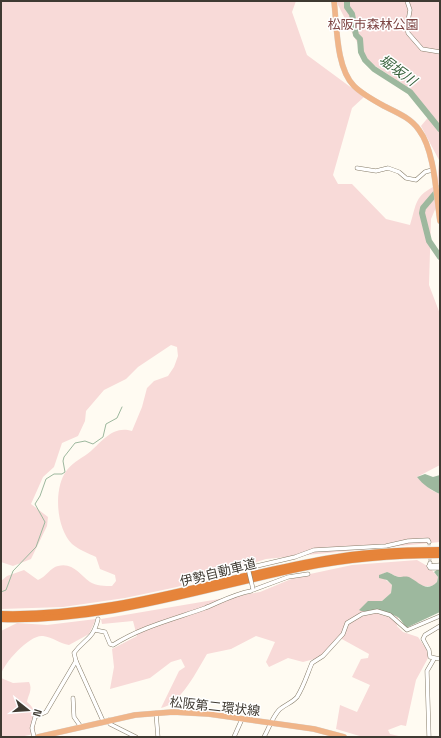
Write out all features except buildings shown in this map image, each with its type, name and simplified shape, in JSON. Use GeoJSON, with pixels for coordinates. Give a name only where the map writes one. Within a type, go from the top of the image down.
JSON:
{"type":"FeatureCollection","features":[{"type":"Feature","properties":{"kind":"highway","name":"伊勢自動車道"},"geometry":{"type":"LineString","coordinates":[[1,614],[44,614],[95,609],[146,600],[326,559],[373,552],[440,550]]}},
{"type":"Feature","properties":{"kind":"highway","name":"伊勢自動車道"},"geometry":{"type":"LineString","coordinates":[[1,619],[59,618],[96,614],[147,605],[327,564],[374,557],[440,554]]}},
{"type":"Feature","properties":{"kind":"main road"},"geometry":{"type":"LineString","coordinates":[[334,1],[342,67],[348,78],[361,93],[411,121],[420,130],[428,148],[440,221]]}},
{"type":"Feature","properties":{"kind":"main road","name":"松阪第二環状線"},"geometry":{"type":"LineString","coordinates":[[38,737],[106,721],[156,713],[173,712],[209,714],[314,729],[344,737]]}},
{"type":"Feature","properties":{"kind":"street"},"geometry":{"type":"LineString","coordinates":[[407,1],[410,10],[407,27],[408,33],[422,49],[440,52]]}},
{"type":"Feature","properties":{"kind":"street"},"geometry":{"type":"LineString","coordinates":[[357,168],[376,171],[388,168],[399,172],[406,178],[416,180],[425,172],[432,170]]}},
{"type":"Feature","properties":{"kind":"street"},"geometry":{"type":"LineString","coordinates":[[253,589],[248,568],[295,557],[314,550],[386,546],[419,540],[428,540],[429,542]]}},
{"type":"Feature","properties":{"kind":"street"},"geometry":{"type":"LineString","coordinates":[[429,564],[440,566]]}},
{"type":"Feature","properties":{"kind":"street"},"geometry":{"type":"LineString","coordinates":[[95,630],[105,632],[110,644],[113,645],[141,631],[207,607],[239,593],[288,577],[308,574]]}},
{"type":"Feature","properties":{"kind":"street"},"geometry":{"type":"LineString","coordinates":[[264,737],[278,711],[298,696],[306,681],[312,663],[323,656],[343,634],[347,623],[354,617],[377,611],[394,617],[407,630],[440,616]]}},
{"type":"Feature","properties":{"kind":"street"},"geometry":{"type":"LineString","coordinates":[[98,619],[91,638],[74,653],[76,661],[106,721],[136,737]]}},
{"type":"Feature","properties":{"kind":"street"},"geometry":{"type":"LineString","coordinates":[[440,626],[425,635],[423,639],[429,650],[430,657],[440,659]]}},
{"type":"Feature","properties":{"kind":"street"},"geometry":{"type":"LineString","coordinates":[[429,737],[427,671],[434,659]]}},
{"type":"Feature","properties":{"kind":"street"},"geometry":{"type":"LineString","coordinates":[[34,737],[32,728],[35,717],[46,712],[76,661]]}},
{"type":"Feature","properties":{"kind":"street"},"geometry":{"type":"LineString","coordinates":[[73,698],[74,717],[81,727]]}},
{"type":"Feature","properties":{"kind":"street"},"geometry":{"type":"LineString","coordinates":[[156,713],[158,737]]}},
{"type":"Feature","properties":{"kind":"street"},"geometry":{"type":"LineString","coordinates":[[234,737],[242,719]]}},
{"type":"Feature","properties":{"kind":"green space","name":"松阪市森林公園"},"geometry":{"type":"Polygon","coordinates":[[[1,1],[296,1],[292,12],[307,55],[364,97],[352,108],[333,175],[338,184],[352,184],[386,219],[410,225],[420,197],[437,185],[439,160],[421,126],[431,114],[409,88],[366,60],[336,1],[440,1],[440,198],[431,219],[429,285],[440,314],[440,465],[417,477],[431,490],[440,494],[440,542],[266,559],[177,587],[125,598],[63,607],[1,609],[1,581],[7,576],[24,570],[38,580],[44,577],[55,567],[63,565],[72,567],[90,582],[101,586],[112,586],[116,581],[115,575],[100,569],[96,557],[72,544],[67,537],[62,528],[58,508],[60,487],[69,467],[91,451],[104,438],[120,430],[132,431],[142,407],[147,388],[154,381],[168,376],[174,367],[178,356],[177,347],[171,345],[138,367],[126,379],[104,390],[86,411],[85,421],[78,436],[62,443],[54,467],[43,477],[31,504],[48,517],[47,526],[31,559],[13,566],[1,562],[1,1]]]}},
{"type":"Feature","properties":{"kind":"green space"},"geometry":{"type":"Polygon","coordinates":[[[417,560],[429,567],[438,577],[437,582],[433,586],[420,586],[411,579],[406,577],[398,577],[387,572],[380,575],[392,585],[391,593],[382,601],[368,601],[373,611],[398,617],[397,626],[403,632],[418,637],[429,653],[428,658],[416,680],[406,726],[401,725],[388,730],[390,734],[403,737],[363,737],[336,729],[340,705],[357,712],[370,685],[352,677],[361,659],[368,658],[369,654],[340,638],[318,658],[303,662],[288,658],[269,667],[266,662],[275,642],[256,636],[231,649],[207,654],[182,694],[168,705],[161,708],[179,671],[185,667],[181,659],[171,662],[150,678],[110,689],[114,667],[112,649],[137,636],[133,621],[102,624],[101,619],[260,592],[296,577],[352,565],[417,560]]]}},
{"type":"Feature","properties":{"kind":"green space"},"geometry":{"type":"Polygon","coordinates":[[[96,619],[89,634],[69,645],[43,636],[31,640],[18,650],[7,663],[1,674],[1,631],[17,623],[47,625],[96,619]]]}},
{"type":"Feature","properties":{"kind":"green space"},"geometry":{"type":"Polygon","coordinates":[[[1,678],[13,683],[29,682],[30,690],[27,702],[33,708],[34,712],[34,734],[20,737],[1,737],[1,678]]]}},
{"type":"Feature","properties":{"kind":"shaded area"},"geometry":{"type":"Polygon","coordinates":[[[425,474],[433,477],[440,475],[440,494],[427,487],[417,477],[425,474]]]}},
{"type":"Feature","properties":{"kind":"shaded area"},"geometry":{"type":"Polygon","coordinates":[[[438,569],[440,570],[440,612],[406,628],[396,616],[386,613],[359,610],[368,601],[382,601],[391,593],[392,585],[387,580],[379,578],[379,575],[387,572],[398,577],[409,577],[423,586],[429,587],[437,582],[438,577],[434,572],[438,569]]]}},
{"type":"Feature","properties":{"kind":"waterway","name":"堀坂川"},"geometry":{"type":"LineString","coordinates":[[347,1],[347,7],[352,14],[356,35],[360,39],[361,52],[365,60],[374,69],[410,92],[440,129]]}},
{"type":"Feature","properties":{"kind":"waterway","name":"堀坂川"},"geometry":{"type":"LineString","coordinates":[[440,188],[423,208],[422,213],[429,241],[440,257]]}},
{"type":"Feature","properties":{"kind":"waterway"},"geometry":{"type":"LineString","coordinates":[[1,592],[6,590],[13,571],[36,547],[45,522],[35,504],[40,496],[46,479],[54,474],[62,474],[65,472],[63,461],[64,457],[75,443],[85,441],[93,444],[103,437],[106,424],[117,418],[122,407]]}},
{"type":"Feature","properties":{"kind":"tunnel"},"geometry":{"type":"LineString","coordinates":[[429,542],[430,563]]}}]}
